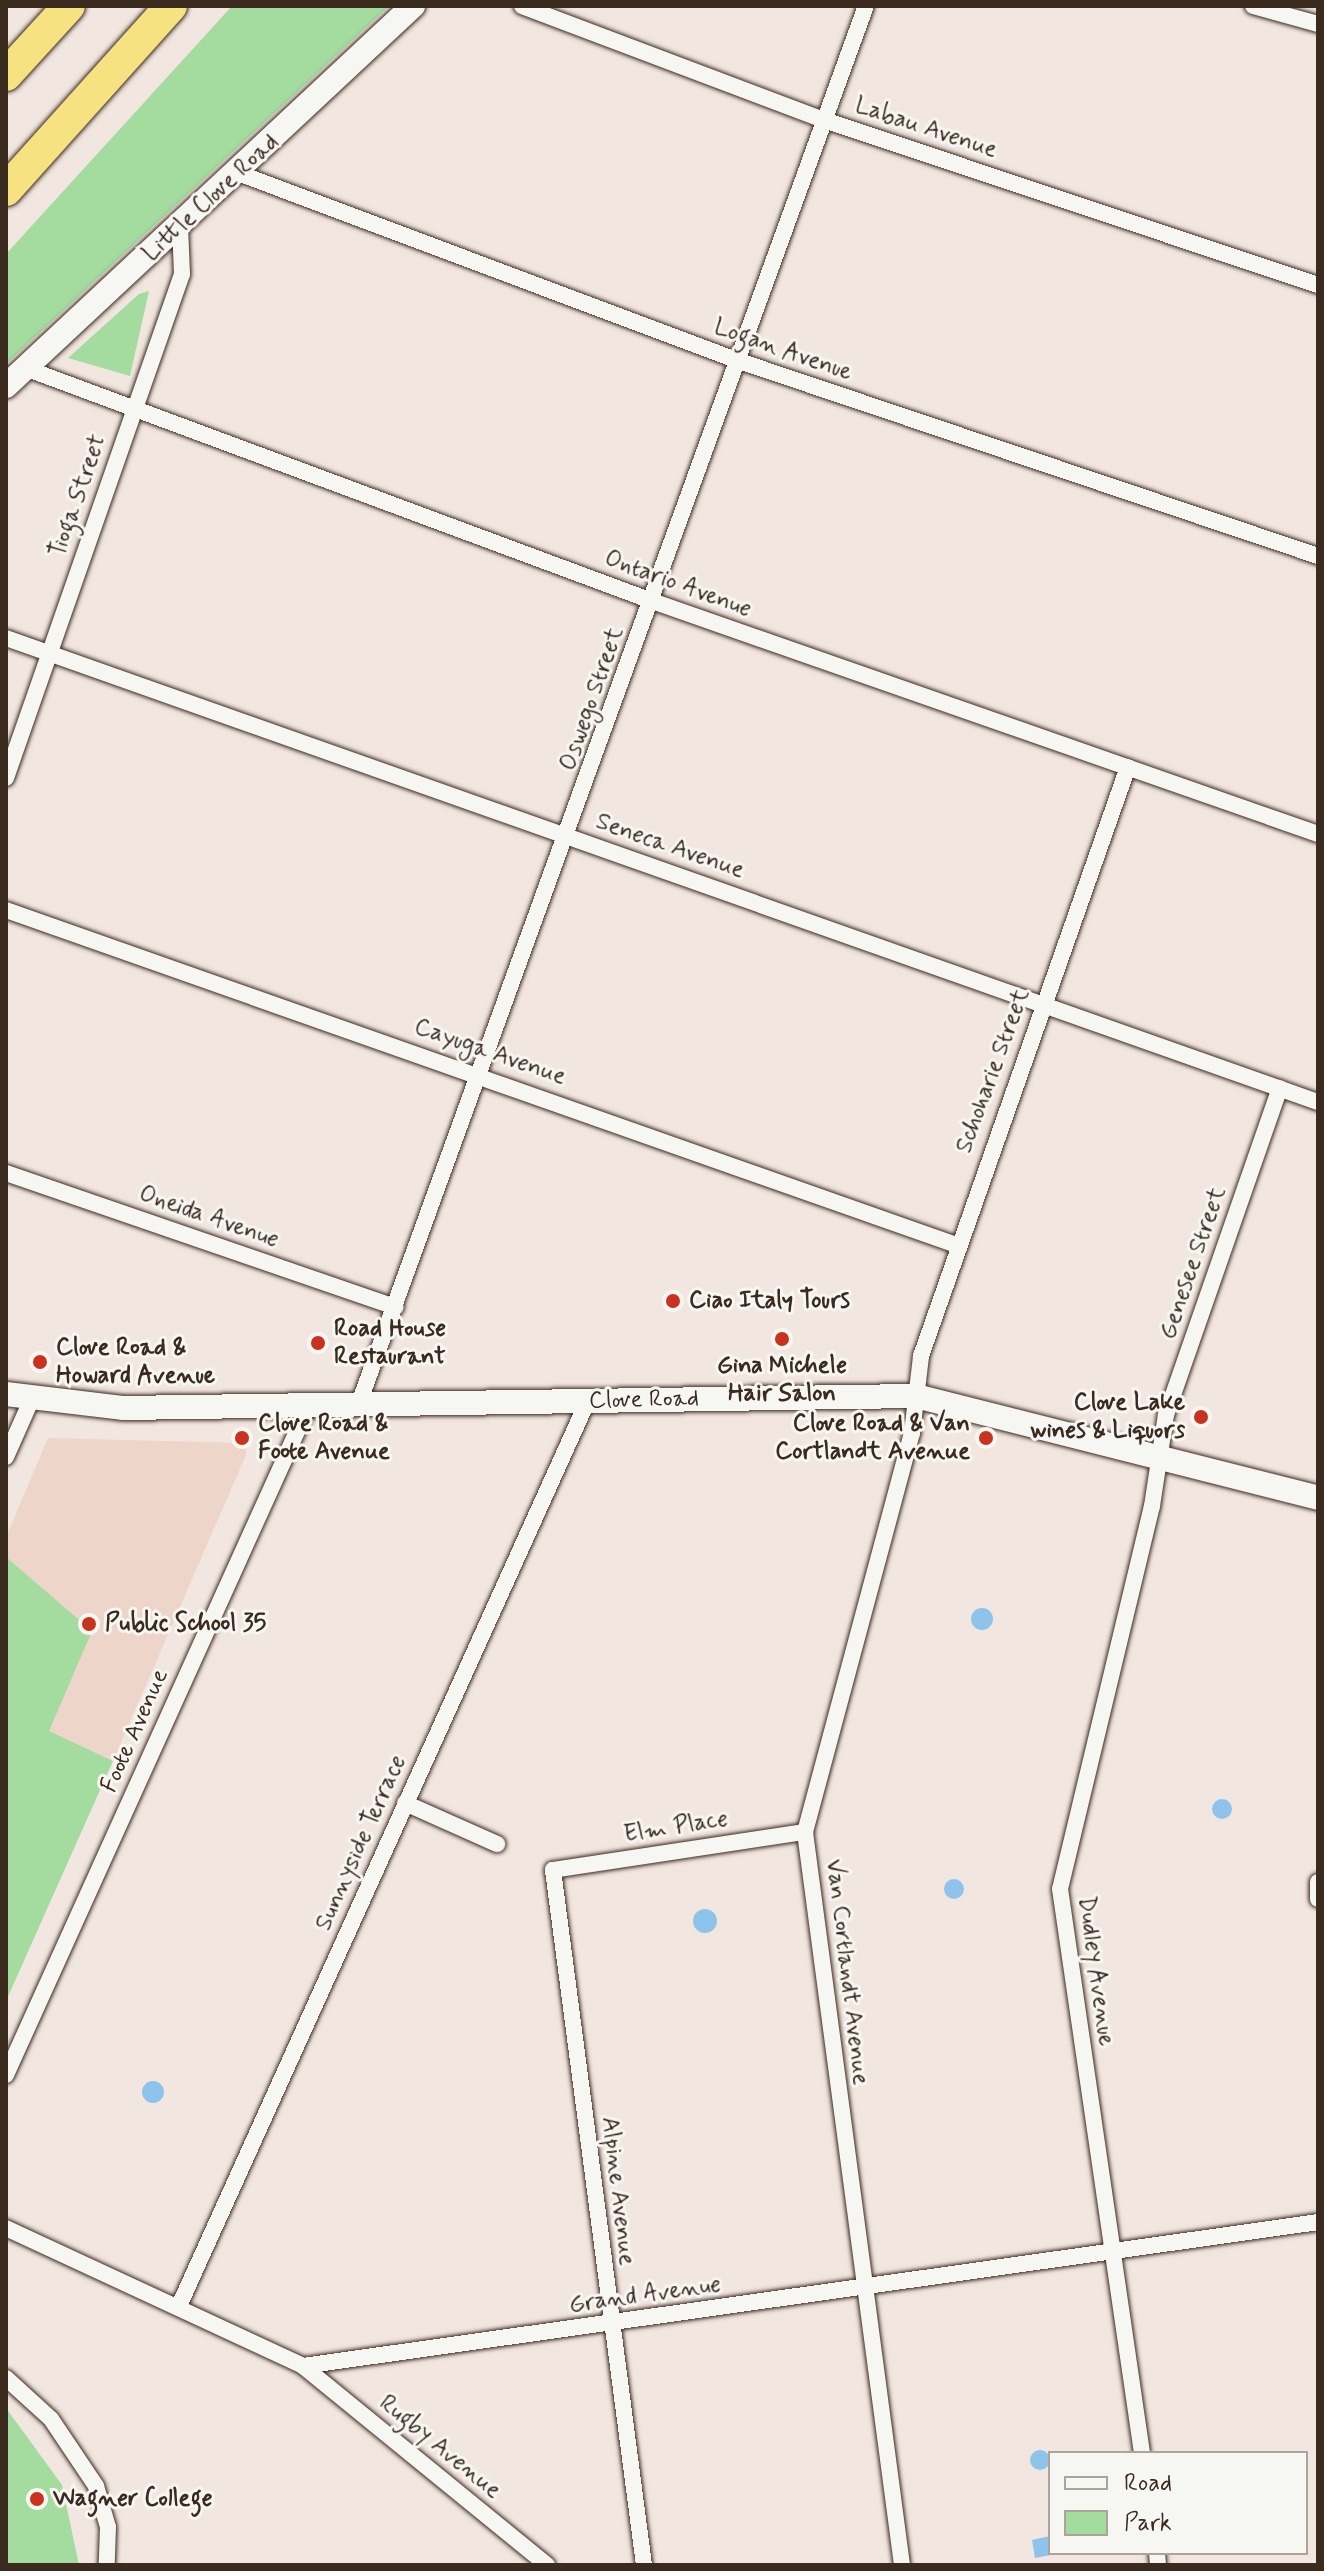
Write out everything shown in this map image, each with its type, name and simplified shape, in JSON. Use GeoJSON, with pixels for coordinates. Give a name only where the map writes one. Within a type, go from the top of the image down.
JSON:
{"type":"FeatureCollection","features":[{"type":"Feature","properties":{"kind":"highway"},"geometry":{"type":"LineString","coordinates":[[6,75],[69,6]]}},
{"type":"Feature","properties":{"kind":"highway"},"geometry":{"type":"LineString","coordinates":[[6,190],[171,6]]}},
{"type":"Feature","properties":{"kind":"main road","name":"Little Clove Road"},"geometry":{"type":"LineString","coordinates":[[6,386],[238,173],[413,6]]}},
{"type":"Feature","properties":{"kind":"main road","name":"Clove Road"},"geometry":{"type":"LineString","coordinates":[[6,1394],[124,1408],[916,1396],[1318,1498]]}},
{"type":"Feature","properties":{"kind":"street","name":"Labau Avenue"},"geometry":{"type":"LineString","coordinates":[[522,6],[824,120],[1318,285]]}},
{"type":"Feature","properties":{"kind":"street","name":"Oswego Street"},"geometry":{"type":"LineString","coordinates":[[358,1406],[570,836],[736,360],[866,6]]}},
{"type":"Feature","properties":{"kind":"street"},"geometry":{"type":"LineString","coordinates":[[1253,6],[1318,24]]}},
{"type":"Feature","properties":{"kind":"street","name":"Logan Avenue"},"geometry":{"type":"LineString","coordinates":[[238,173],[736,360],[1318,556]]}},
{"type":"Feature","properties":{"kind":"street","name":"Tioga Street"},"geometry":{"type":"LineString","coordinates":[[6,778],[182,274],[180,227]]}},
{"type":"Feature","properties":{"kind":"street","name":"Ontario Avenue"},"geometry":{"type":"LineString","coordinates":[[25,368],[133,412],[652,601],[1318,834]]}},
{"type":"Feature","properties":{"kind":"street","name":"Seneca Avenue"},"geometry":{"type":"LineString","coordinates":[[6,638],[1044,1002],[1318,1102]]}},
{"type":"Feature","properties":{"kind":"street","name":"Schoharie Street"},"geometry":{"type":"LineString","coordinates":[[916,1396],[956,1245],[1128,767]]}},
{"type":"Feature","properties":{"kind":"street","name":"Cayuga Avenue"},"geometry":{"type":"LineString","coordinates":[[6,910],[480,1074],[956,1245]]}},
{"type":"Feature","properties":{"kind":"street","name":"Genesee Street"},"geometry":{"type":"LineString","coordinates":[[1160,1456],[1166,1415],[1280,1088]]}},
{"type":"Feature","properties":{"kind":"street","name":"Oneida Avenue"},"geometry":{"type":"LineString","coordinates":[[6,1173],[396,1307]]}},
{"type":"Feature","properties":{"kind":"street"},"geometry":{"type":"LineString","coordinates":[[6,1457],[33,1396]]}},
{"type":"Feature","properties":{"kind":"street","name":"Van Cortlandt Avenue"},"geometry":{"type":"LineString","coordinates":[[902,2565],[805,1832],[916,1396]]}},
{"type":"Feature","properties":{"kind":"street","name":"Sunnyside Terrace"},"geometry":{"type":"LineString","coordinates":[[179,2306],[588,1400]]}},
{"type":"Feature","properties":{"kind":"street","name":"Foote Avenue"},"geometry":{"type":"LineString","coordinates":[[6,2075],[308,1407]]}},
{"type":"Feature","properties":{"kind":"street","name":"Dudley Avenue"},"geometry":{"type":"LineString","coordinates":[[1142,2451],[1060,1889],[1160,1456]]}},
{"type":"Feature","properties":{"kind":"street"},"geometry":{"type":"LineString","coordinates":[[405,1803],[497,1844]]}},
{"type":"Feature","properties":{"kind":"street","name":"Elm Place"},"geometry":{"type":"LineString","coordinates":[[553,1870],[805,1832]]}},
{"type":"Feature","properties":{"kind":"street","name":"Alpine Avenue"},"geometry":{"type":"LineString","coordinates":[[553,1870],[644,2565]]}},
{"type":"Feature","properties":{"kind":"street"},"geometry":{"type":"LineString","coordinates":[[1318,1882],[1318,1899]]}},
{"type":"Feature","properties":{"kind":"street","name":"Grand Avenue"},"geometry":{"type":"LineString","coordinates":[[303,2366],[1318,2222]]}},
{"type":"Feature","properties":{"kind":"street"},"geometry":{"type":"LineString","coordinates":[[6,2228],[303,2366]]}},
{"type":"Feature","properties":{"kind":"street","name":"Rugby Avenue"},"geometry":{"type":"LineString","coordinates":[[303,2366],[547,2565]]}},
{"type":"Feature","properties":{"kind":"street"},"geometry":{"type":"LineString","coordinates":[[6,2378],[51,2419],[96,2486],[108,2527],[107,2565]]}},
{"type":"Feature","properties":{"kind":"shaded area","name":"Public School 35"},"geometry":{"type":"Polygon","coordinates":[[[48,1438],[245,1443],[246,1455],[113,1761],[6,1712],[6,1537],[48,1438]]]}},
{"type":"Feature","properties":{"kind":"green space"},"geometry":{"type":"Polygon","coordinates":[[[232,6],[389,6],[6,364],[6,254],[232,6]]]}},
{"type":"Feature","properties":{"kind":"green space"},"geometry":{"type":"Polygon","coordinates":[[[149,291],[130,376],[68,358],[139,294],[149,291]]]}},
{"type":"Feature","properties":{"kind":"green space"},"geometry":{"type":"Polygon","coordinates":[[[6,1557],[92,1631],[49,1731],[113,1761],[6,2001],[6,1557]]]}},
{"type":"Feature","properties":{"kind":"green space","name":"Wagner College"},"geometry":{"type":"Polygon","coordinates":[[[6,2408],[62,2485],[79,2565],[6,2565],[6,2408]]]}},
{"type":"Feature","properties":{"kind":"water"},"geometry":{"type":"Polygon","coordinates":[[[982,1608],[990,1611],[993,1619],[990,1627],[982,1630],[974,1627],[971,1619],[974,1611],[982,1608]]]}},
{"type":"Feature","properties":{"kind":"water"},"geometry":{"type":"Polygon","coordinates":[[[1222,1799],[1229,1802],[1232,1809],[1229,1816],[1222,1819],[1215,1816],[1212,1809],[1215,1802],[1222,1799]]]}},
{"type":"Feature","properties":{"kind":"water"},"geometry":{"type":"Polygon","coordinates":[[[954,1879],[961,1882],[964,1889],[961,1896],[954,1899],[947,1896],[944,1889],[947,1882],[954,1879]]]}},
{"type":"Feature","properties":{"kind":"water"},"geometry":{"type":"Polygon","coordinates":[[[705,1909],[714,1912],[717,1921],[714,1930],[705,1933],[696,1930],[693,1921],[696,1912],[705,1909]]]}},
{"type":"Feature","properties":{"kind":"water"},"geometry":{"type":"Polygon","coordinates":[[[153,2081],[161,2084],[164,2092],[161,2100],[153,2103],[145,2100],[142,2092],[145,2084],[153,2081]]]}},
{"type":"Feature","properties":{"kind":"water"},"geometry":{"type":"Polygon","coordinates":[[[1036,2450],[1047,2453],[1048,2466],[1044,2470],[1036,2470],[1030,2464],[1030,2456],[1036,2450]]]}},
{"type":"Feature","properties":{"kind":"water"},"geometry":{"type":"Polygon","coordinates":[[[1048,2536],[1048,2555],[1051,2555],[1035,2558],[1032,2540],[1048,2536]]]}},
{"type":"Feature","properties":{"kind":"place","name":"Ciao Italy Tours"},"geometry":{"type":"Point","coordinates":[673,1301]}},
{"type":"Feature","properties":{"kind":"place","name":"Gina Michele Hair Salon"},"geometry":{"type":"Point","coordinates":[782,1339]}},
{"type":"Feature","properties":{"kind":"place","name":"Road House Restaurant"},"geometry":{"type":"Point","coordinates":[318,1343]}},
{"type":"Feature","properties":{"kind":"place","name":"Clove Road & Howard Avenue"},"geometry":{"type":"Point","coordinates":[40,1362]}},
{"type":"Feature","properties":{"kind":"place","name":"Clove Lake wines & Liquors"},"geometry":{"type":"Point","coordinates":[1201,1417]}},
{"type":"Feature","properties":{"kind":"place","name":"Clove Road & Foote Avenue"},"geometry":{"type":"Point","coordinates":[242,1438]}},
{"type":"Feature","properties":{"kind":"place","name":"Clove Road & Van Cortlandt Avenue"},"geometry":{"type":"Point","coordinates":[986,1438]}},
{"type":"Feature","properties":{"kind":"place","name":"Public School 35"},"geometry":{"type":"Point","coordinates":[89,1624]}},
{"type":"Feature","properties":{"kind":"place","name":"Wagner College"},"geometry":{"type":"Point","coordinates":[37,2499]}}]}
